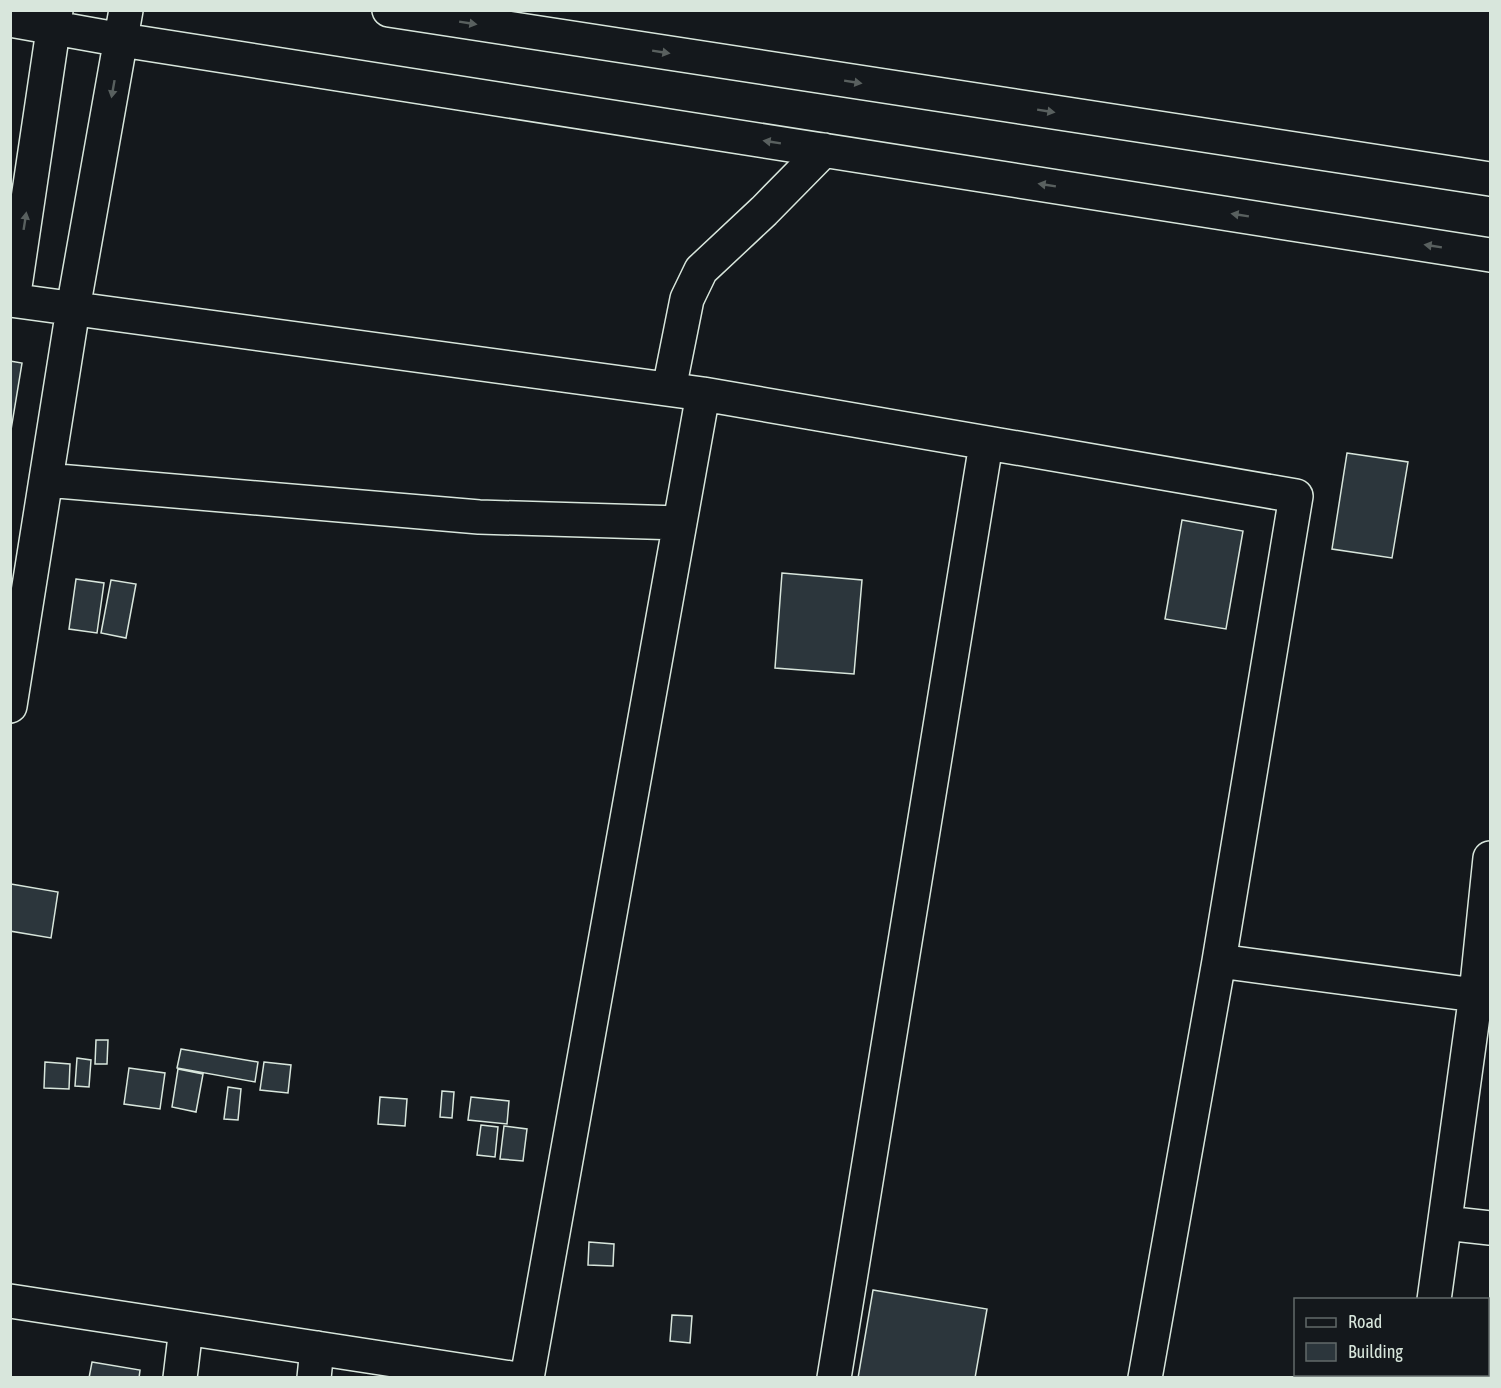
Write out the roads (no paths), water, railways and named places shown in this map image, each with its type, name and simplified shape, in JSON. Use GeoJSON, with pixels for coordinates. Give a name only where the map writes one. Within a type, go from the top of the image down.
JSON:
{"type":"FeatureCollection","features":[{"type":"Feature","properties":{"kind":"street"},"geometry":{"type":"LineString","coordinates":[[389,10],[1491,179]]}},
{"type":"Feature","properties":{"kind":"street"},"geometry":{"type":"LineString","coordinates":[[55,19],[12,300],[703,394],[1296,496],[1219,961],[1145,1377]]}},
{"type":"Feature","properties":{"kind":"street"},"geometry":{"type":"LineString","coordinates":[[10,20],[55,19],[124,25],[824,150],[1491,255]]}},
{"type":"Feature","properties":{"kind":"street"},"geometry":{"type":"LineString","coordinates":[[10,706],[73,309],[124,25]]}},
{"type":"Feature","properties":{"kind":"street"},"geometry":{"type":"LineString","coordinates":[[669,390],[687,299],[701,270],[824,150]]}},
{"type":"Feature","properties":{"kind":"street"},"geometry":{"type":"LineString","coordinates":[[527,1377],[703,394]]}},
{"type":"Feature","properties":{"kind":"street"},"geometry":{"type":"LineString","coordinates":[[834,1377],[986,444]]}},
{"type":"Feature","properties":{"kind":"street"},"geometry":{"type":"LineString","coordinates":[[46,480],[479,517],[680,523]]}},
{"type":"Feature","properties":{"kind":"street"},"geometry":{"type":"LineString","coordinates":[[1434,1298],[1483,995],[1491,858]]}},
{"type":"Feature","properties":{"kind":"street"},"geometry":{"type":"LineString","coordinates":[[1219,961],[1483,995]]}},
{"type":"Feature","properties":{"kind":"street"},"geometry":{"type":"LineString","coordinates":[[1445,1223],[1491,1228]]}},
{"type":"Feature","properties":{"kind":"street"},"geometry":{"type":"LineString","coordinates":[[10,1301],[186,1328],[315,1363],[511,1377]]}},
{"type":"Feature","properties":{"kind":"street"},"geometry":{"type":"LineString","coordinates":[[180,1377],[186,1328]]}}]}
